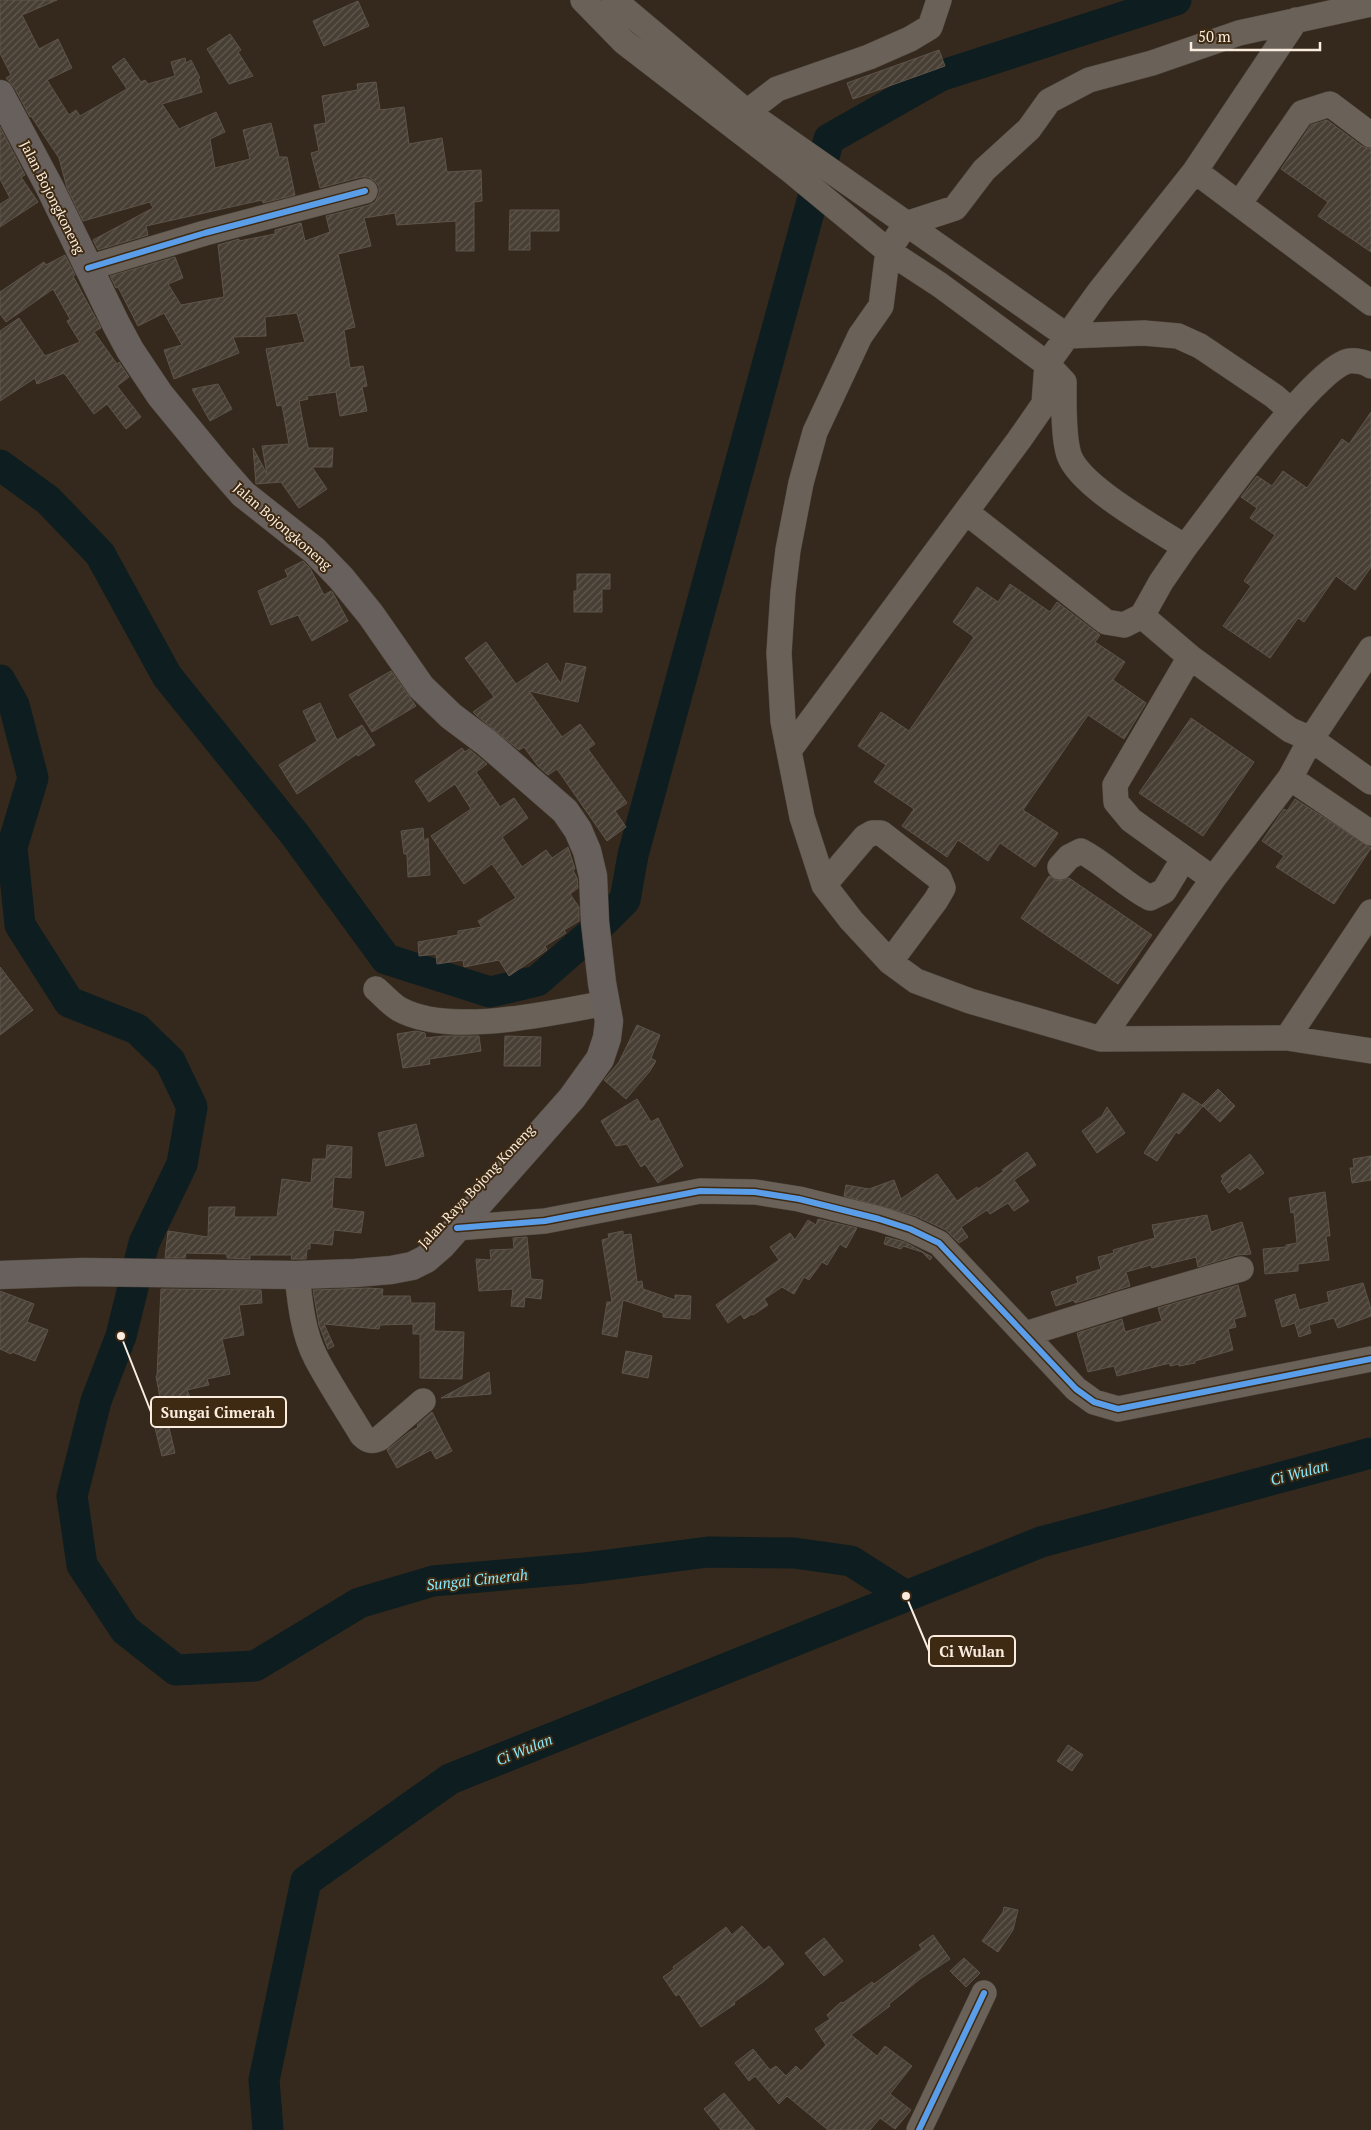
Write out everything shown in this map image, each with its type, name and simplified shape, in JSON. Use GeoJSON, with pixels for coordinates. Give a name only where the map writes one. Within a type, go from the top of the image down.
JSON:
{"type":"FeatureCollection","features":[{"type":"Feature","properties":{"kind":"main road","name":"Jalan Bojongkoneng"},"geometry":{"type":"LineString","coordinates":[[0,94],[50,188],[116,324],[135,358],[160,395],[243,494],[314,550],[341,578],[371,615],[421,687],[451,716],[487,743],[564,811],[578,830],[587,851],[593,876],[595,922]]}},
{"type":"Feature","properties":{"kind":"main road","name":"Jalan Raya Bojong Koneng"},"geometry":{"type":"LineString","coordinates":[[0,1275],[82,1272],[296,1275],[355,1273],[412,1266],[426,1259],[458,1228],[572,1098],[600,1059],[607,1038],[609,1021],[595,922]]}},
{"type":"Feature","properties":{"kind":"street"},"geometry":{"type":"LineString","coordinates":[[584,0],[624,42],[740,120],[798,162],[835,174],[1067,336],[1144,333],[1178,336],[1200,346],[1274,396],[1290,410]]}},
{"type":"Feature","properties":{"kind":"street"},"geometry":{"type":"LineString","coordinates":[[614,0],[740,120]]}},
{"type":"Feature","properties":{"kind":"street"},"geometry":{"type":"LineString","coordinates":[[740,120],[776,89],[869,57],[910,39],[930,27],[939,0]]}},
{"type":"Feature","properties":{"kind":"street"},"geometry":{"type":"LineString","coordinates":[[1371,4],[1239,33],[1152,63],[1089,80],[1049,101],[1029,129],[984,170],[955,208],[906,224],[888,251],[881,306],[860,336],[815,432],[801,483],[783,592],[779,653],[783,721],[802,817],[824,885],[851,920],[890,962],[916,981],[970,1001],[1101,1040],[1287,1038],[1371,1051]]}},
{"type":"Feature","properties":{"kind":"street"},"geometry":{"type":"LineString","coordinates":[[790,749],[1044,404],[1047,364],[1098,292],[1194,172],[1296,20]]}},
{"type":"Feature","properties":{"kind":"street"},"geometry":{"type":"LineString","coordinates":[[1239,204],[1302,113],[1330,104],[1371,134]]}},
{"type":"Feature","properties":{"kind":"street"},"geometry":{"type":"LineString","coordinates":[[798,162],[825,199],[888,251],[940,285],[1047,364],[1064,382],[1063,408],[1069,455],[1087,480],[1107,496],[1186,547]]}},
{"type":"Feature","properties":{"kind":"street"},"geometry":{"type":"LineString","coordinates":[[1194,172],[1371,303]]}},
{"type":"Feature","properties":{"kind":"street"},"geometry":{"type":"LineString","coordinates":[[88,268],[205,233],[365,191]]}},
{"type":"Feature","properties":{"kind":"street"},"geometry":{"type":"LineString","coordinates":[[966,512],[1106,622],[1124,625],[1142,616],[1161,582],[1186,547],[1290,410],[1329,372],[1349,361],[1367,363],[1371,366]]}},
{"type":"Feature","properties":{"kind":"street"},"geometry":{"type":"LineString","coordinates":[[1142,616],[1190,658],[1290,730],[1311,739],[1371,782]]}},
{"type":"Feature","properties":{"kind":"street"},"geometry":{"type":"LineString","coordinates":[[1101,1040],[1213,879],[1290,778],[1311,739],[1371,649]]}},
{"type":"Feature","properties":{"kind":"street"},"geometry":{"type":"LineString","coordinates":[[1190,658],[1115,785],[1116,802],[1131,820],[1213,879]]}},
{"type":"Feature","properties":{"kind":"street"},"geometry":{"type":"LineString","coordinates":[[1290,778],[1371,833]]}},
{"type":"Feature","properties":{"kind":"street"},"geometry":{"type":"LineString","coordinates":[[824,885],[865,837],[872,833],[881,833],[938,878],[943,888],[890,962]]}},
{"type":"Feature","properties":{"kind":"street"},"geometry":{"type":"LineString","coordinates":[[1060,867],[1068,857],[1081,851],[1098,860],[1134,889],[1150,898],[1164,891],[1184,858]]}},
{"type":"Feature","properties":{"kind":"street"},"geometry":{"type":"LineString","coordinates":[[1287,1038],[1371,912]]}},
{"type":"Feature","properties":{"kind":"street"},"geometry":{"type":"LineString","coordinates":[[376,989],[398,1009],[424,1017],[451,1022],[481,1023],[541,1015],[604,993]]}},
{"type":"Feature","properties":{"kind":"street"},"geometry":{"type":"LineString","coordinates":[[458,1228],[545,1221],[700,1191],[755,1192],[799,1199],[879,1218],[910,1228],[939,1243],[1076,1389],[1094,1402],[1118,1410],[1371,1360]]}},
{"type":"Feature","properties":{"kind":"street"},"geometry":{"type":"LineString","coordinates":[[1026,1334],[1124,1303],[1241,1270]]}},
{"type":"Feature","properties":{"kind":"street"},"geometry":{"type":"LineString","coordinates":[[296,1275],[301,1308],[309,1340],[316,1358],[367,1440],[374,1441],[380,1438],[423,1402]]}},
{"type":"Feature","properties":{"kind":"street"},"geometry":{"type":"LineString","coordinates":[[919,2130],[984,1992]]}},
{"type":"Feature","properties":{"kind":"building"},"geometry":{"type":"Polygon","coordinates":[[[0,0],[57,0],[22,15],[39,49],[58,39],[72,68],[47,80],[69,115],[76,110],[80,116],[127,89],[112,67],[124,58],[141,82],[145,80],[148,84],[175,76],[171,62],[185,58],[186,63],[191,60],[200,78],[198,79],[202,92],[162,104],[179,129],[216,112],[225,132],[210,139],[215,168],[250,159],[243,130],[271,123],[279,157],[287,157],[295,195],[263,203],[262,200],[146,226],[148,235],[98,250],[93,240],[153,208],[150,202],[83,221],[67,188],[59,158],[30,117],[14,87],[6,78],[11,75],[0,53],[0,0]]]}},
{"type":"Feature","properties":{"kind":"building"},"geometry":{"type":"Polygon","coordinates":[[[358,1],[369,26],[324,46],[313,21],[358,1]]]}},
{"type":"Feature","properties":{"kind":"building"},"geometry":{"type":"Polygon","coordinates":[[[230,34],[241,50],[238,52],[253,76],[229,84],[207,49],[230,34]]]}},
{"type":"Feature","properties":{"kind":"building"},"geometry":{"type":"Polygon","coordinates":[[[939,50],[945,66],[853,99],[847,83],[939,50]]]}},
{"type":"Feature","properties":{"kind":"building"},"geometry":{"type":"Polygon","coordinates":[[[376,82],[380,110],[404,107],[409,144],[442,138],[447,172],[481,170],[482,201],[474,202],[474,251],[456,251],[456,221],[397,225],[395,213],[364,218],[371,246],[338,254],[355,327],[344,330],[350,368],[363,366],[367,386],[362,387],[367,411],[340,416],[336,392],[307,396],[308,399],[299,401],[308,448],[333,448],[332,467],[312,467],[327,489],[299,508],[281,482],[256,484],[253,448],[267,474],[262,446],[289,444],[282,405],[277,406],[266,349],[305,342],[297,313],[265,317],[266,336],[233,337],[239,353],[174,379],[164,350],[182,345],[164,313],[138,326],[118,287],[116,288],[110,276],[175,257],[183,278],[168,284],[181,305],[224,297],[218,245],[239,239],[239,241],[275,234],[275,230],[301,223],[305,241],[330,232],[326,216],[375,202],[379,194],[379,187],[375,181],[368,177],[361,177],[320,188],[311,153],[319,151],[314,125],[326,123],[322,96],[358,90],[357,84],[376,82]]]}},
{"type":"Feature","properties":{"kind":"building"},"geometry":{"type":"Polygon","coordinates":[[[1327,120],[1362,146],[1371,149],[1371,252],[1318,216],[1328,202],[1281,169],[1311,125],[1327,120]]]}},
{"type":"Feature","properties":{"kind":"building"},"geometry":{"type":"Polygon","coordinates":[[[0,127],[25,175],[21,177],[38,202],[0,227],[0,204],[10,198],[0,179],[0,127]]]}},
{"type":"Feature","properties":{"kind":"building"},"geometry":{"type":"Polygon","coordinates":[[[510,210],[559,210],[559,231],[530,231],[530,250],[509,250],[510,210]]]}},
{"type":"Feature","properties":{"kind":"building"},"geometry":{"type":"Polygon","coordinates":[[[65,255],[75,275],[73,276],[101,328],[94,332],[129,377],[117,386],[141,417],[126,429],[107,404],[94,414],[64,373],[37,384],[35,378],[0,401],[0,331],[19,318],[45,356],[80,342],[67,321],[70,319],[53,289],[6,322],[0,314],[0,292],[44,262],[46,265],[65,255]]]}},
{"type":"Feature","properties":{"kind":"building"},"geometry":{"type":"Polygon","coordinates":[[[218,384],[232,409],[210,421],[192,389],[218,384]]]}},
{"type":"Feature","properties":{"kind":"building"},"geometry":{"type":"Polygon","coordinates":[[[1371,412],[1371,567],[1355,590],[1336,576],[1304,622],[1298,618],[1270,658],[1223,626],[1251,586],[1244,581],[1275,535],[1250,518],[1257,508],[1241,497],[1257,476],[1272,486],[1283,471],[1307,488],[1342,439],[1349,444],[1371,412]]]}},
{"type":"Feature","properties":{"kind":"building"},"geometry":{"type":"Polygon","coordinates":[[[303,561],[310,568],[324,595],[331,591],[333,593],[348,621],[312,641],[298,615],[271,625],[258,591],[288,577],[285,570],[303,561]]]}},
{"type":"Feature","properties":{"kind":"building"},"geometry":{"type":"Polygon","coordinates":[[[577,574],[610,574],[610,589],[602,589],[602,612],[574,612],[574,591],[577,591],[577,574]]]}},
{"type":"Feature","properties":{"kind":"building"},"geometry":{"type":"Polygon","coordinates":[[[1010,584],[1050,612],[1057,602],[1100,635],[1095,642],[1125,662],[1113,680],[1146,703],[1124,739],[1088,715],[1023,810],[1058,833],[1035,867],[1000,843],[988,861],[958,840],[947,857],[902,826],[914,809],[874,782],[886,765],[858,746],[881,712],[909,731],[974,637],[953,622],[977,587],[998,602],[1010,584]]]}},
{"type":"Feature","properties":{"kind":"building"},"geometry":{"type":"Polygon","coordinates":[[[486,642],[516,684],[547,663],[561,684],[566,663],[586,667],[578,702],[529,691],[562,737],[580,724],[595,744],[588,749],[627,803],[615,811],[626,827],[607,841],[557,769],[548,775],[538,766],[524,747],[519,750],[473,712],[494,697],[465,658],[486,642]]]}},
{"type":"Feature","properties":{"kind":"building"},"geometry":{"type":"Polygon","coordinates":[[[391,671],[416,706],[372,732],[349,695],[391,671]]]}},
{"type":"Feature","properties":{"kind":"building"},"geometry":{"type":"Polygon","coordinates":[[[320,703],[337,740],[362,725],[375,745],[358,756],[357,754],[297,794],[279,765],[317,741],[303,711],[320,703]]]}},
{"type":"Feature","properties":{"kind":"building"},"geometry":{"type":"Polygon","coordinates":[[[1191,718],[1254,762],[1203,836],[1139,793],[1191,718]]]}},
{"type":"Feature","properties":{"kind":"building"},"geometry":{"type":"Polygon","coordinates":[[[462,748],[465,752],[469,749],[487,764],[476,772],[500,807],[514,798],[528,818],[502,837],[522,867],[546,850],[552,858],[568,847],[575,869],[573,870],[577,878],[578,888],[570,894],[579,907],[579,921],[564,930],[566,933],[545,946],[547,950],[509,976],[499,960],[464,967],[463,960],[437,964],[436,954],[419,956],[418,942],[458,935],[458,931],[482,927],[478,921],[516,898],[492,864],[464,884],[431,836],[471,809],[455,784],[429,802],[415,781],[462,748]]]}},
{"type":"Feature","properties":{"kind":"building"},"geometry":{"type":"Polygon","coordinates":[[[1295,799],[1371,848],[1334,904],[1276,867],[1284,856],[1262,841],[1284,809],[1287,811],[1295,799]]]}},
{"type":"Feature","properties":{"kind":"building"},"geometry":{"type":"Polygon","coordinates":[[[423,828],[424,841],[428,838],[430,875],[408,877],[407,854],[404,854],[401,831],[423,828]]]}},
{"type":"Feature","properties":{"kind":"building"},"geometry":{"type":"Polygon","coordinates":[[[1049,876],[1058,881],[1069,878],[1152,935],[1118,984],[1021,918],[1049,876]]]}},
{"type":"Feature","properties":{"kind":"building"},"geometry":{"type":"Polygon","coordinates":[[[0,967],[33,1010],[0,1035],[0,967]]]}},
{"type":"Feature","properties":{"kind":"building"},"geometry":{"type":"Polygon","coordinates":[[[637,1025],[660,1035],[651,1058],[656,1061],[626,1099],[604,1080],[619,1062],[637,1025]]]}},
{"type":"Feature","properties":{"kind":"building"},"geometry":{"type":"Polygon","coordinates":[[[416,1031],[425,1033],[426,1038],[479,1036],[481,1051],[429,1059],[430,1064],[403,1068],[397,1034],[416,1031]]]}},
{"type":"Feature","properties":{"kind":"building"},"geometry":{"type":"Polygon","coordinates":[[[505,1036],[541,1037],[540,1066],[504,1066],[505,1036]]]}},
{"type":"Feature","properties":{"kind":"building"},"geometry":{"type":"Polygon","coordinates":[[[1218,1089],[1235,1106],[1220,1122],[1202,1105],[1218,1089]]]}},
{"type":"Feature","properties":{"kind":"building"},"geometry":{"type":"Polygon","coordinates":[[[1183,1093],[1203,1106],[1179,1134],[1176,1132],[1157,1161],[1144,1153],[1183,1093]]]}},
{"type":"Feature","properties":{"kind":"building"},"geometry":{"type":"Polygon","coordinates":[[[637,1099],[651,1122],[658,1118],[683,1166],[658,1183],[645,1164],[641,1167],[627,1144],[616,1146],[601,1121],[637,1099]]]}},
{"type":"Feature","properties":{"kind":"building"},"geometry":{"type":"Polygon","coordinates":[[[1107,1107],[1125,1133],[1097,1153],[1082,1131],[1102,1116],[1107,1107]]]}},
{"type":"Feature","properties":{"kind":"building"},"geometry":{"type":"Polygon","coordinates":[[[416,1124],[424,1156],[386,1166],[378,1133],[416,1124]]]}},
{"type":"Feature","properties":{"kind":"building"},"geometry":{"type":"Polygon","coordinates":[[[327,1145],[352,1147],[351,1178],[334,1177],[332,1208],[364,1212],[361,1233],[334,1230],[332,1245],[310,1243],[306,1259],[291,1259],[292,1255],[250,1255],[250,1259],[227,1258],[227,1254],[186,1253],[185,1258],[165,1258],[168,1231],[208,1237],[209,1207],[235,1207],[234,1217],[277,1217],[282,1179],[311,1183],[313,1159],[326,1159],[327,1145]]]}},
{"type":"Feature","properties":{"kind":"building"},"geometry":{"type":"Polygon","coordinates":[[[1027,1152],[1036,1165],[1014,1180],[1029,1201],[1014,1211],[1008,1203],[990,1214],[987,1210],[961,1227],[968,1237],[959,1243],[946,1230],[916,1216],[844,1196],[846,1185],[869,1189],[894,1180],[901,1199],[937,1174],[957,1201],[1004,1171],[1002,1170],[1027,1152]]]}},
{"type":"Feature","properties":{"kind":"building"},"geometry":{"type":"Polygon","coordinates":[[[1250,1154],[1264,1173],[1240,1190],[1237,1187],[1229,1193],[1221,1181],[1223,1179],[1221,1176],[1250,1154]]]}},
{"type":"Feature","properties":{"kind":"building"},"geometry":{"type":"Polygon","coordinates":[[[1371,1156],[1371,1180],[1352,1183],[1350,1168],[1354,1168],[1353,1159],[1371,1156]]]}},
{"type":"Feature","properties":{"kind":"building"},"geometry":{"type":"Polygon","coordinates":[[[1325,1192],[1330,1236],[1326,1236],[1329,1260],[1298,1264],[1298,1271],[1265,1274],[1263,1249],[1286,1247],[1286,1245],[1297,1243],[1294,1212],[1291,1213],[1289,1198],[1325,1192]]]}},
{"type":"Feature","properties":{"kind":"building"},"geometry":{"type":"Polygon","coordinates":[[[1207,1215],[1211,1232],[1242,1222],[1251,1254],[1237,1255],[1198,1267],[1196,1257],[1152,1268],[1151,1265],[1126,1272],[1130,1286],[1075,1303],[1074,1300],[1056,1306],[1051,1292],[1078,1283],[1076,1277],[1101,1269],[1098,1257],[1114,1253],[1113,1250],[1155,1238],[1152,1225],[1207,1215]]]}},
{"type":"Feature","properties":{"kind":"building"},"geometry":{"type":"Polygon","coordinates":[[[818,1219],[857,1228],[846,1248],[840,1244],[827,1265],[822,1262],[809,1280],[804,1277],[794,1294],[782,1287],[764,1299],[768,1305],[753,1315],[744,1319],[741,1314],[728,1323],[716,1305],[779,1260],[770,1247],[790,1233],[795,1240],[808,1220],[816,1225],[818,1219]]]}},
{"type":"Feature","properties":{"kind":"building"},"geometry":{"type":"Polygon","coordinates":[[[623,1231],[623,1235],[631,1234],[637,1282],[642,1281],[643,1289],[675,1300],[675,1295],[691,1296],[690,1319],[663,1317],[663,1313],[623,1300],[617,1337],[602,1334],[607,1302],[612,1302],[602,1240],[609,1238],[608,1234],[623,1231]]]}},
{"type":"Feature","properties":{"kind":"building"},"geometry":{"type":"Polygon","coordinates":[[[527,1237],[531,1279],[543,1280],[541,1299],[525,1297],[524,1307],[511,1306],[513,1289],[479,1291],[476,1259],[491,1260],[490,1250],[514,1249],[513,1238],[527,1237]]]}},
{"type":"Feature","properties":{"kind":"building"},"geometry":{"type":"Polygon","coordinates":[[[886,1237],[905,1242],[932,1257],[930,1260],[922,1252],[903,1246],[901,1249],[884,1244],[886,1237]]]}},
{"type":"Feature","properties":{"kind":"building"},"geometry":{"type":"Polygon","coordinates":[[[1363,1283],[1371,1309],[1371,1316],[1338,1328],[1334,1318],[1309,1325],[1311,1333],[1299,1337],[1295,1323],[1282,1327],[1275,1300],[1295,1294],[1299,1310],[1329,1302],[1327,1292],[1363,1283]]]}},
{"type":"Feature","properties":{"kind":"building"},"geometry":{"type":"Polygon","coordinates":[[[1238,1285],[1246,1316],[1234,1319],[1236,1327],[1228,1329],[1233,1350],[1195,1361],[1195,1363],[1170,1366],[1170,1363],[1117,1376],[1114,1366],[1088,1372],[1077,1333],[1122,1319],[1125,1332],[1162,1321],[1158,1308],[1238,1285]]]}},
{"type":"Feature","properties":{"kind":"building"},"geometry":{"type":"Polygon","coordinates":[[[161,1289],[261,1290],[262,1303],[239,1305],[244,1335],[222,1339],[230,1374],[207,1379],[209,1385],[187,1390],[194,1406],[167,1419],[175,1453],[162,1456],[150,1408],[161,1403],[156,1376],[161,1289]]]}},
{"type":"Feature","properties":{"kind":"building"},"geometry":{"type":"Polygon","coordinates":[[[383,1289],[382,1296],[410,1296],[411,1303],[435,1303],[434,1331],[464,1332],[462,1379],[420,1378],[420,1334],[413,1334],[413,1324],[380,1325],[379,1329],[324,1324],[334,1346],[328,1349],[319,1325],[313,1290],[383,1289]]]}},
{"type":"Feature","properties":{"kind":"building"},"geometry":{"type":"Polygon","coordinates":[[[0,1291],[34,1304],[27,1322],[48,1330],[35,1361],[0,1349],[0,1291]]]}},
{"type":"Feature","properties":{"kind":"building"},"geometry":{"type":"Polygon","coordinates":[[[626,1351],[652,1356],[648,1378],[622,1373],[626,1351]]]}},
{"type":"Feature","properties":{"kind":"building"},"geometry":{"type":"Polygon","coordinates":[[[489,1372],[491,1394],[441,1398],[489,1372]]]}},
{"type":"Feature","properties":{"kind":"building"},"geometry":{"type":"Polygon","coordinates":[[[432,1412],[452,1451],[436,1459],[431,1450],[397,1468],[387,1450],[418,1427],[417,1425],[432,1412]]]}},
{"type":"Feature","properties":{"kind":"building"},"geometry":{"type":"Polygon","coordinates":[[[1068,1745],[1083,1755],[1072,1771],[1057,1761],[1068,1745]]]}},
{"type":"Feature","properties":{"kind":"building"},"geometry":{"type":"Polygon","coordinates":[[[1004,1907],[1018,1910],[1013,1930],[998,1952],[982,1941],[1003,1912],[1004,1907]]]}},
{"type":"Feature","properties":{"kind":"building"},"geometry":{"type":"Polygon","coordinates":[[[742,1926],[764,1950],[769,1946],[784,1964],[763,1982],[734,2002],[735,2004],[701,2027],[679,1994],[676,1996],[663,1977],[674,1969],[673,1967],[726,1927],[732,1935],[742,1926]]]}},
{"type":"Feature","properties":{"kind":"building"},"geometry":{"type":"Polygon","coordinates":[[[933,1935],[950,1959],[920,1979],[889,2004],[890,2006],[851,2035],[877,2056],[885,2046],[912,2066],[890,2094],[911,2110],[895,2129],[880,2118],[870,2130],[828,2130],[787,2096],[779,2104],[755,2076],[749,2081],[735,2063],[753,2049],[770,2070],[776,2066],[786,2076],[796,2066],[801,2071],[826,2045],[815,2029],[830,2019],[827,2015],[841,2002],[843,2003],[872,1982],[874,1984],[922,1949],[919,1945],[933,1935]]]}},
{"type":"Feature","properties":{"kind":"building"},"geometry":{"type":"Polygon","coordinates":[[[824,1938],[843,1961],[824,1976],[805,1953],[824,1938]]]}},
{"type":"Feature","properties":{"kind":"building"},"geometry":{"type":"Polygon","coordinates":[[[964,1958],[980,1973],[966,1987],[950,1971],[964,1958]]]}},
{"type":"Feature","properties":{"kind":"building"},"geometry":{"type":"Polygon","coordinates":[[[724,2093],[755,2130],[721,2130],[704,2109],[724,2093]]]}},
{"type":"Feature","properties":{"kind":"waterway"},"geometry":{"type":"LineString","coordinates":[[0,465],[48,500],[100,554],[167,676],[296,836],[386,959],[490,992],[537,981],[593,932],[625,900],[633,855],[829,139],[940,76],[1176,0]]}},
{"type":"Feature","properties":{"kind":"waterway","name":"Sungai Cimerah"},"geometry":{"type":"LineString","coordinates":[[0,680],[14,705],[33,778],[12,847],[20,925],[69,1002],[137,1029],[170,1061],[192,1107],[182,1164],[144,1243],[121,1336],[96,1401],[72,1496],[82,1565],[125,1630],[176,1670],[255,1666],[359,1603],[433,1581],[584,1568],[708,1552],[794,1553],[851,1561],[906,1596]]}},
{"type":"Feature","properties":{"kind":"waterway","name":"Ci Wulan"},"geometry":{"type":"LineString","coordinates":[[268,2130],[264,2080],[306,1881],[450,1779],[1041,1542],[1371,1453]]}},
{"type":"Feature","properties":{"kind":"cycle path"},"geometry":{"type":"LineString","coordinates":[[88,268],[205,233],[365,191]]}},
{"type":"Feature","properties":{"kind":"cycle path"},"geometry":{"type":"LineString","coordinates":[[457,1228],[545,1221],[700,1191],[755,1192],[799,1199],[879,1219],[910,1229],[939,1243],[1076,1389],[1094,1402],[1118,1409],[1371,1359]]}},
{"type":"Feature","properties":{"kind":"cycle path"},"geometry":{"type":"LineString","coordinates":[[919,2130],[984,1993]]}},
{"type":"Feature","properties":{"kind":"place","name":"Sungai Cimerah"},"geometry":{"type":"Point","coordinates":[121,1336]}},
{"type":"Feature","properties":{"kind":"place","name":"Ci Wulan"},"geometry":{"type":"Point","coordinates":[906,1596]}}]}
